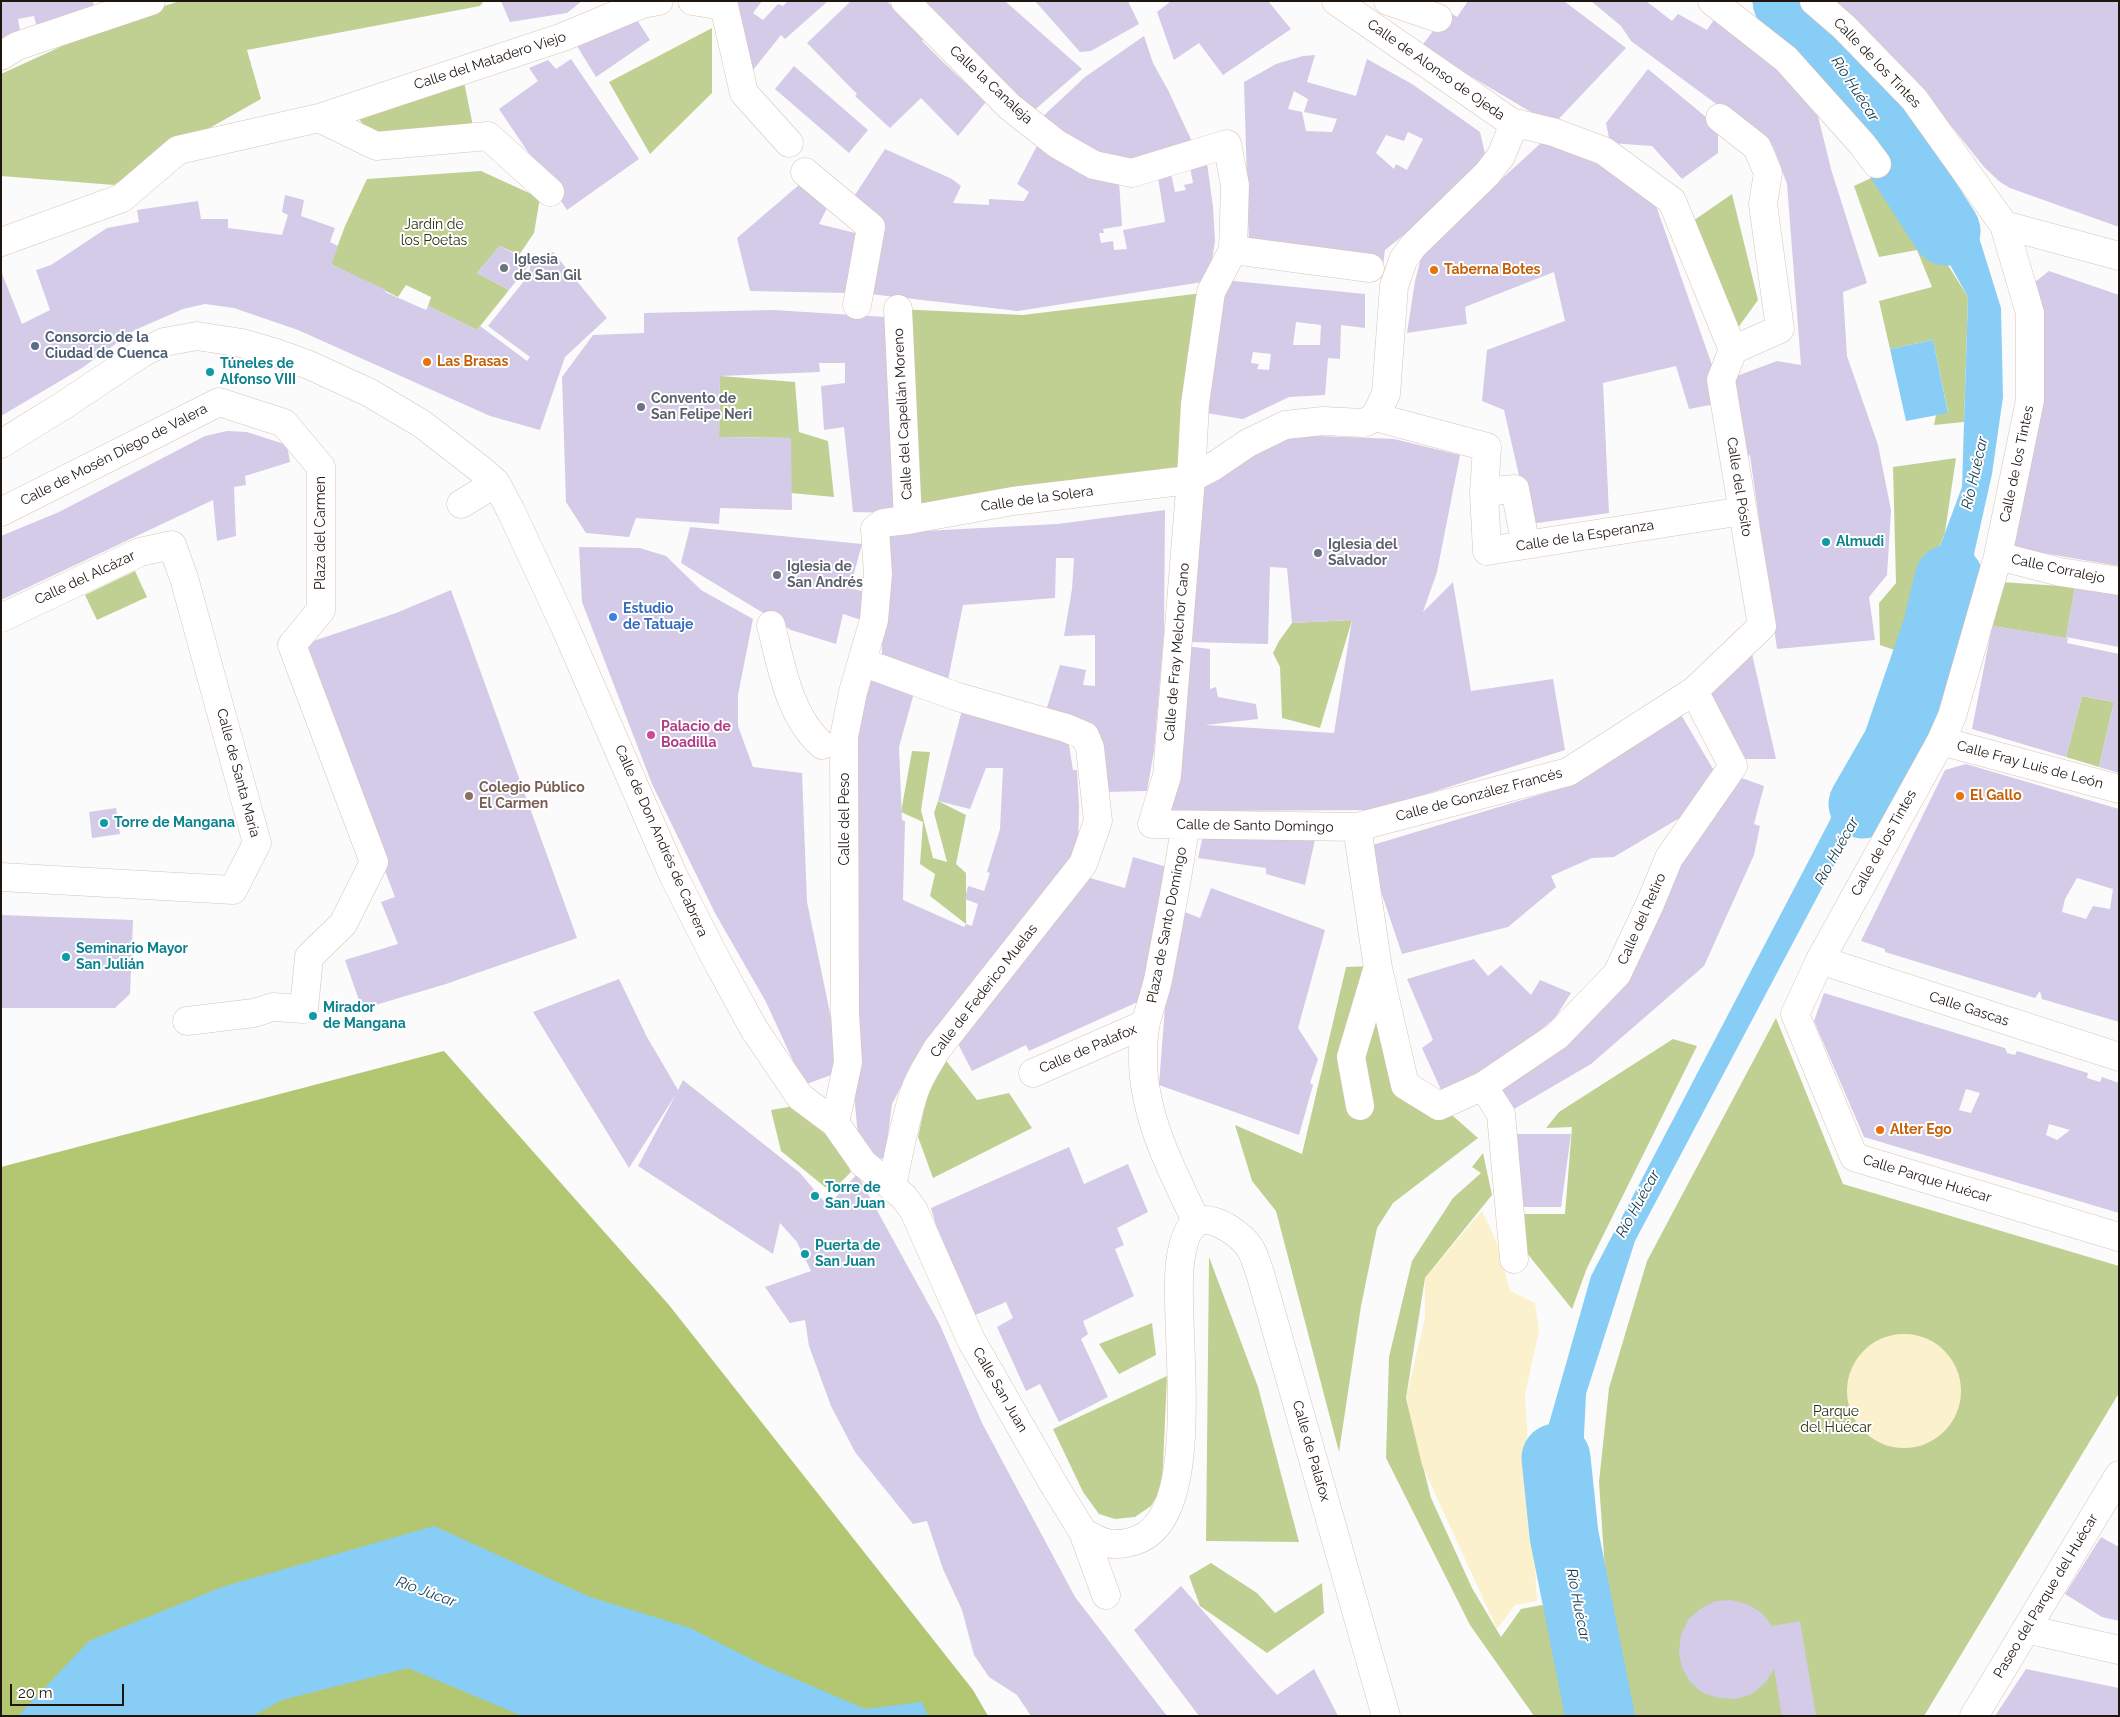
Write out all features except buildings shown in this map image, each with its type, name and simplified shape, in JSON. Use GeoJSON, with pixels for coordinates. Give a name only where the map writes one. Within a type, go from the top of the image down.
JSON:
{"type":"FeatureCollection","features":[{"type":"Feature","properties":{"kind":"street"},"geometry":{"type":"LineString","coordinates":[[1,56],[17,46],[151,1]]}},
{"type":"Feature","properties":{"kind":"street","name":"Calle del Matadero Viejo"},"geometry":{"type":"LineString","coordinates":[[555,26],[608,1]]}},
{"type":"Feature","properties":{"kind":"street","name":"Calle del Matadero Viejo"},"geometry":{"type":"LineString","coordinates":[[1,242],[122,198],[178,150],[319,118],[563,37],[642,4],[659,1]]}},
{"type":"Feature","properties":{"kind":"street"},"geometry":{"type":"LineString","coordinates":[[692,1],[722,3],[744,93],[789,143]]}},
{"type":"Feature","properties":{"kind":"street","name":"Calle la Canaleja"},"geometry":{"type":"LineString","coordinates":[[905,1],[1010,107],[1057,144],[1094,165],[1132,173],[1227,144],[1235,185],[1233,250]]}},
{"type":"Feature","properties":{"kind":"street","name":"Calle de Alonso de Ojeda"},"geometry":{"type":"LineString","coordinates":[[1336,1],[1510,122]]}},
{"type":"Feature","properties":{"kind":"street","name":"Calle de Alonso de Ojeda"},"geometry":{"type":"LineString","coordinates":[[1388,1],[1438,18]]}},
{"type":"Feature","properties":{"kind":"street"},"geometry":{"type":"LineString","coordinates":[[1712,1],[1786,59],[1862,144],[1877,164]]}},
{"type":"Feature","properties":{"kind":"street","name":"Calle de los Tintes"},"geometry":{"type":"LineString","coordinates":[[1814,1],[1844,27],[1914,99],[2004,226],[2030,314],[2030,400],[1998,556],[1952,716],[1820,960]]}},
{"type":"Feature","properties":{"kind":"street"},"geometry":{"type":"LineString","coordinates":[[319,118],[376,146],[488,136],[550,192]]}},
{"type":"Feature","properties":{"kind":"street"},"geometry":{"type":"LineString","coordinates":[[1375,417],[1386,394],[1394,286],[1403,260],[1413,246],[1487,174],[1501,156],[1510,134],[1510,122],[1553,132],[1604,151],[1672,201],[1733,350],[1780,329],[1763,204],[1768,173],[1757,147],[1720,118]]}},
{"type":"Feature","properties":{"kind":"street"},"geometry":{"type":"LineString","coordinates":[[805,172],[871,227],[857,305]]}},
{"type":"Feature","properties":{"kind":"street"},"geometry":{"type":"LineString","coordinates":[[2004,226],[2119,256]]}},
{"type":"Feature","properties":{"kind":"street"},"geometry":{"type":"LineString","coordinates":[[1233,250],[1370,268]]}},
{"type":"Feature","properties":{"kind":"street","name":"Calle de Fray Melchor Cano"},"geometry":{"type":"LineString","coordinates":[[1152,824],[1167,776],[1191,478],[1195,404],[1211,292],[1233,250]]}},
{"type":"Feature","properties":{"kind":"street","name":"Calle del Capellán Moreno"},"geometry":{"type":"LineString","coordinates":[[896,522],[898,308]]}},
{"type":"Feature","properties":{"kind":"street"},"geometry":{"type":"LineString","coordinates":[[1,444],[142,353],[164,342],[197,336],[214,338],[276,353],[309,365],[370,393],[400,410],[447,442],[496,483],[462,504]]}},
{"type":"Feature","properties":{"kind":"street","name":"Calle del Pósito"},"geometry":{"type":"LineString","coordinates":[[1733,350],[1721,380],[1762,626]]}},
{"type":"Feature","properties":{"kind":"street","name":"Calle de Mosén Diego de Valera"},"geometry":{"type":"LineString","coordinates":[[1,512],[219,402],[284,423]]}},
{"type":"Feature","properties":{"kind":"street","name":"Calle de la Solera"},"geometry":{"type":"LineString","coordinates":[[896,522],[1013,501],[1191,478],[1214,466],[1248,443],[1285,425],[1323,421],[1364,423],[1375,417]]}},
{"type":"Feature","properties":{"kind":"street","name":"Calle de la Esperanza"},"geometry":{"type":"LineString","coordinates":[[1375,417],[1486,447],[1484,492],[1487,551],[1743,511]]}},
{"type":"Feature","properties":{"kind":"street","name":"Plaza del Carmen"},"geometry":{"type":"LineString","coordinates":[[187,1021],[254,1014],[272,1007],[304,1009],[309,957],[343,924],[374,862],[292,645],[320,610],[321,467],[284,423]]}},
{"type":"Feature","properties":{"kind":"street","name":"Calle de Don Andrés de Cabrera"},"geometry":{"type":"LineString","coordinates":[[496,483],[561,619],[674,878],[718,964],[762,1042],[800,1097],[835,1123],[863,1163],[892,1187]]}},
{"type":"Feature","properties":{"kind":"street","name":"Calle de la Esperanza"},"geometry":{"type":"LineString","coordinates":[[1484,492],[1515,489],[1522,531]]}},
{"type":"Feature","properties":{"kind":"street","name":"Calle del Peso"},"geometry":{"type":"LineString","coordinates":[[835,1123],[848,1062],[845,1004],[844,737],[853,692],[874,620],[877,600],[878,574],[874,533],[875,530],[896,522]]}},
{"type":"Feature","properties":{"kind":"street","name":"Calle del Alcázar"},"geometry":{"type":"LineString","coordinates":[[1,618],[140,552],[172,545]]}},
{"type":"Feature","properties":{"kind":"street","name":"Calle de Santa María"},"geometry":{"type":"LineString","coordinates":[[1,877],[232,890],[257,842],[184,578],[172,545]]}},
{"type":"Feature","properties":{"kind":"street","name":"Calle Corralejo"},"geometry":{"type":"LineString","coordinates":[[1998,556],[2060,572],[2119,581]]}},
{"type":"Feature","properties":{"kind":"street"},"geometry":{"type":"LineString","coordinates":[[771,625],[794,703],[812,736],[822,745]]}},
{"type":"Feature","properties":{"kind":"street","name":"Calle de González Francés"},"geometry":{"type":"LineString","coordinates":[[1357,827],[1568,772],[1694,691],[1762,626]]}},
{"type":"Feature","properties":{"kind":"street","name":"Calle de Federico Muelas"},"geometry":{"type":"LineString","coordinates":[[862,662],[956,702],[1030,714],[1085,736],[1090,748],[1098,820],[1083,864],[937,1048],[914,1092],[892,1187]]}},
{"type":"Feature","properties":{"kind":"street","name":"Calle del Retiro"},"geometry":{"type":"LineString","coordinates":[[1357,827],[1378,968],[1405,1085],[1439,1106],[1483,1086],[1557,1036],[1617,974],[1669,858],[1733,766],[1694,691]]}},
{"type":"Feature","properties":{"kind":"street","name":"Calle Fray Luis de León"},"geometry":{"type":"LineString","coordinates":[[1940,741],[2119,789]]}},
{"type":"Feature","properties":{"kind":"street","name":"Calle de Santo Domingo"},"geometry":{"type":"LineString","coordinates":[[1152,824],[1357,827]]}},
{"type":"Feature","properties":{"kind":"street","name":"Plaza de Santo Domingo"},"geometry":{"type":"LineString","coordinates":[[1145,1024],[1158,978],[1174,900],[1185,825]]}},
{"type":"Feature","properties":{"kind":"street","name":"Calle Gascas"},"geometry":{"type":"LineString","coordinates":[[1820,960],[2119,1057]]}},
{"type":"Feature","properties":{"kind":"street","name":"Calle Parque Huécar"},"geometry":{"type":"LineString","coordinates":[[1820,960],[1795,1014],[1854,1157],[2119,1238]]}},
{"type":"Feature","properties":{"kind":"street","name":"Calle del Retiro"},"geometry":{"type":"LineString","coordinates":[[1360,1106],[1351,1057],[1378,968]]}},
{"type":"Feature","properties":{"kind":"street","name":"Calle de Palafox"},"geometry":{"type":"LineString","coordinates":[[1033,1073],[1145,1024],[1145,1089],[1153,1126],[1168,1162],[1196,1222],[1207,1219],[1219,1223],[1236,1234],[1250,1248],[1260,1273],[1386,1716]]}},
{"type":"Feature","properties":{"kind":"street"},"geometry":{"type":"LineString","coordinates":[[1483,1086],[1502,1114],[1514,1259]]}},
{"type":"Feature","properties":{"kind":"street","name":"Calle San Juan"},"geometry":{"type":"LineString","coordinates":[[892,1187],[904,1197],[914,1211],[971,1340],[1083,1532],[1106,1595]]}},
{"type":"Feature","properties":{"kind":"street"},"geometry":{"type":"LineString","coordinates":[[1083,1532],[1099,1542],[1114,1545],[1129,1543],[1143,1538],[1155,1528],[1171,1503],[1176,1485],[1180,1443],[1179,1274],[1183,1244],[1196,1222]]}},
{"type":"Feature","properties":{"kind":"street","name":"Paseo del Parque del Huécar"},"geometry":{"type":"LineString","coordinates":[[1974,1716],[2119,1475]]}},
{"type":"Feature","properties":{"kind":"street"},"geometry":{"type":"LineString","coordinates":[[2026,1629],[2119,1650]]}},
{"type":"Feature","properties":{"kind":"green space"},"geometry":{"type":"Polygon","coordinates":[[[180,1],[484,1],[480,6],[247,50],[261,99],[151,161],[114,185],[1,176],[1,74],[117,21],[180,1]]]}},
{"type":"Feature","properties":{"kind":"green space"},"geometry":{"type":"Polygon","coordinates":[[[712,28],[712,93],[650,154],[609,82],[712,28]]]}},
{"type":"Feature","properties":{"kind":"green space"},"geometry":{"type":"Polygon","coordinates":[[[463,77],[473,126],[374,137],[359,119],[463,77]]]}},
{"type":"Feature","properties":{"kind":"green space"},"geometry":{"type":"Polygon","coordinates":[[[1888,170],[1968,297],[1964,422],[1934,425],[1936,415],[1948,412],[1933,340],[1890,349],[1879,301],[1932,287],[1917,250],[1879,257],[1854,186],[1888,170]]]}},
{"type":"Feature","properties":{"kind":"green space","name":"Jardín de los Poetas"},"geometry":{"type":"Polygon","coordinates":[[[481,171],[540,198],[534,233],[519,255],[500,246],[477,273],[509,290],[477,330],[428,306],[431,297],[406,285],[398,297],[331,264],[345,226],[367,179],[481,171]]]}},
{"type":"Feature","properties":{"kind":"green space"},"geometry":{"type":"Polygon","coordinates":[[[1732,194],[1758,300],[1735,332],[1690,223],[1732,194]]]}},
{"type":"Feature","properties":{"kind":"green space"},"geometry":{"type":"Polygon","coordinates":[[[1211,292],[1191,478],[908,520],[898,309],[1023,315],[1211,292]]]}},
{"type":"Feature","properties":{"kind":"green space"},"geometry":{"type":"Polygon","coordinates":[[[720,376],[795,382],[799,432],[828,441],[834,497],[791,493],[791,438],[719,437],[720,376]]]}},
{"type":"Feature","properties":{"kind":"green space"},"geometry":{"type":"Polygon","coordinates":[[[1956,458],[1945,532],[1900,652],[1880,645],[1879,603],[1896,583],[1893,467],[1956,458]]]}},
{"type":"Feature","properties":{"kind":"green space"},"geometry":{"type":"Polygon","coordinates":[[[135,571],[147,597],[97,620],[85,595],[135,571]]]}},
{"type":"Feature","properties":{"kind":"green space"},"geometry":{"type":"Polygon","coordinates":[[[2001,582],[2075,587],[2066,638],[1992,626],[2001,582]]]}},
{"type":"Feature","properties":{"kind":"green space"},"geometry":{"type":"Polygon","coordinates":[[[1352,620],[1320,728],[1282,718],[1280,667],[1273,653],[1279,641],[1292,623],[1352,620]]]}},
{"type":"Feature","properties":{"kind":"green space"},"geometry":{"type":"Polygon","coordinates":[[[2082,696],[2114,702],[2099,767],[2066,757],[2082,696]]]}},
{"type":"Feature","properties":{"kind":"green space"},"geometry":{"type":"Polygon","coordinates":[[[912,751],[930,752],[921,810],[933,858],[947,862],[934,813],[938,801],[966,815],[956,864],[966,873],[966,924],[930,896],[935,874],[920,864],[923,822],[901,812],[912,751]]]}},
{"type":"Feature","properties":{"kind":"green space"},"geometry":{"type":"Polygon","coordinates":[[[1371,966],[1359,1056],[1376,989],[1398,1089],[1453,1116],[1478,1138],[1393,1203],[1377,1228],[1361,1306],[1339,1452],[1276,1211],[1252,1181],[1235,1125],[1302,1154],[1346,967],[1371,966]]]}},
{"type":"Feature","properties":{"kind":"green space","name":"Parque del Huécar"},"geometry":{"type":"Polygon","coordinates":[[[1776,1018],[1843,1184],[2119,1266],[2119,1393],[1924,1716],[1633,1716],[1605,1571],[1599,1482],[1609,1388],[1647,1261],[1776,1018]]]}},
{"type":"Feature","properties":{"kind":"green space"},"geometry":{"type":"Polygon","coordinates":[[[1673,1039],[1697,1046],[1587,1268],[1572,1309],[1526,1252],[1524,1214],[1565,1214],[1572,1127],[1546,1128],[1559,1112],[1673,1039]]]}},
{"type":"Feature","properties":{"kind":"green space"},"geometry":{"type":"Polygon","coordinates":[[[937,1049],[977,1100],[1009,1093],[1032,1128],[933,1178],[918,1137],[937,1049]]]}},
{"type":"Feature","properties":{"kind":"green space"},"geometry":{"type":"Polygon","coordinates":[[[444,1051],[669,1305],[973,1690],[988,1716],[1,1716],[1,1167],[444,1051]]]}},
{"type":"Feature","properties":{"kind":"green space"},"geometry":{"type":"Polygon","coordinates":[[[800,1105],[830,1129],[851,1172],[831,1192],[781,1151],[771,1110],[800,1105]]]}},
{"type":"Feature","properties":{"kind":"green space"},"geometry":{"type":"Polygon","coordinates":[[[1483,1153],[1492,1195],[1425,1278],[1406,1398],[1431,1498],[1472,1588],[1501,1637],[1521,1609],[1542,1605],[1568,1624],[1584,1687],[1589,1716],[1534,1716],[1470,1625],[1386,1458],[1389,1357],[1412,1261],[1453,1198],[1481,1173],[1472,1167],[1483,1153]]]}},
{"type":"Feature","properties":{"kind":"green space"},"geometry":{"type":"Polygon","coordinates":[[[1209,1257],[1258,1387],[1299,1542],[1206,1541],[1209,1257]]]}},
{"type":"Feature","properties":{"kind":"green space"},"geometry":{"type":"Polygon","coordinates":[[[1152,1323],[1156,1355],[1119,1374],[1099,1344],[1152,1323]]]}},
{"type":"Feature","properties":{"kind":"green space"},"geometry":{"type":"Polygon","coordinates":[[[1167,1376],[1162,1488],[1151,1506],[1135,1517],[1115,1519],[1099,1514],[1083,1492],[1053,1429],[1167,1376]]]}},
{"type":"Feature","properties":{"kind":"green space"},"geometry":{"type":"Polygon","coordinates":[[[1211,1563],[1257,1593],[1275,1613],[1322,1583],[1324,1613],[1267,1653],[1200,1606],[1189,1576],[1211,1563]]]}},
{"type":"Feature","properties":{"kind":"sand"},"geometry":{"type":"Polygon","coordinates":[[[1482,1211],[1497,1243],[1510,1291],[1535,1303],[1539,1331],[1525,1394],[1537,1601],[1515,1605],[1497,1629],[1422,1465],[1406,1398],[1425,1318],[1425,1278],[1482,1211]]]}},
{"type":"Feature","properties":{"kind":"sand"},"geometry":{"type":"Polygon","coordinates":[[[1904,1334],[1926,1338],[1944,1351],[1957,1369],[1961,1391],[1957,1413],[1944,1431],[1926,1444],[1904,1448],[1882,1444],[1864,1431],[1851,1413],[1847,1391],[1851,1369],[1864,1351],[1882,1338],[1904,1334]]]}},
{"type":"Feature","properties":{"kind":"water"},"geometry":{"type":"Polygon","coordinates":[[[1762,1],[1800,1],[1819,18],[1881,113],[1858,122],[1785,21],[1762,1]]]}},
{"type":"Feature","properties":{"kind":"water"},"geometry":{"type":"Polygon","coordinates":[[[1909,137],[1978,234],[2001,308],[2003,397],[1992,474],[1970,572],[1934,673],[1896,664],[1962,487],[1968,297],[1890,157],[1909,137]]]}},
{"type":"Feature","properties":{"kind":"water"},"geometry":{"type":"Polygon","coordinates":[[[1933,340],[1948,413],[1906,421],[1890,349],[1933,340]]]}},
{"type":"Feature","properties":{"kind":"water"},"geometry":{"type":"Polygon","coordinates":[[[1881,708],[1911,720],[1635,1241],[1586,1394],[1582,1476],[1586,1553],[1559,1554],[1548,1427],[1591,1276],[1829,822],[1881,708]]]}},
{"type":"Feature","properties":{"kind":"water","name":"Río Júcar"},"geometry":{"type":"Polygon","coordinates":[[[434,1526],[590,1597],[690,1628],[763,1665],[865,1709],[922,1702],[928,1716],[522,1716],[408,1668],[282,1700],[253,1716],[18,1716],[89,1641],[222,1587],[434,1526]]]}},
{"type":"Feature","properties":{"kind":"water"},"geometry":{"type":"Polygon","coordinates":[[[1589,1578],[1613,1716],[1594,1716],[1575,1611],[1562,1601],[1556,1586],[1589,1578]]]}},
{"type":"Feature","properties":{"kind":"waterway","name":"Río Huécar"},"geometry":{"type":"LineString","coordinates":[[1787,1],[1813,24],[1946,231]]}},
{"type":"Feature","properties":{"kind":"waterway","name":"Río Huécar"},"geometry":{"type":"LineString","coordinates":[[1863,804],[1897,745],[1937,629],[1949,579]]}},
{"type":"Feature","properties":{"kind":"waterway","name":"Río Huécar"},"geometry":{"type":"LineString","coordinates":[[1556,1458],[1564,1535],[1600,1716]]}},
{"type":"Feature","properties":{"kind":"place","name":"Iglesia de San Gil"},"geometry":{"type":"Point","coordinates":[504,268]}},
{"type":"Feature","properties":{"kind":"place","name":"Taberna Botes"},"geometry":{"type":"Point","coordinates":[1434,270]}},
{"type":"Feature","properties":{"kind":"place","name":"Consorcio de la Ciudad de Cuenca"},"geometry":{"type":"Point","coordinates":[35,346]}},
{"type":"Feature","properties":{"kind":"place","name":"Las Brasas"},"geometry":{"type":"Point","coordinates":[427,362]}},
{"type":"Feature","properties":{"kind":"place","name":"Túneles de Alfonso VIII"},"geometry":{"type":"Point","coordinates":[210,372]}},
{"type":"Feature","properties":{"kind":"place","name":"Convento de San Felipe Neri"},"geometry":{"type":"Point","coordinates":[641,407]}},
{"type":"Feature","properties":{"kind":"place","name":"Almudi"},"geometry":{"type":"Point","coordinates":[1826,542]}},
{"type":"Feature","properties":{"kind":"place","name":"Iglesia del Salvador"},"geometry":{"type":"Point","coordinates":[1318,553]}},
{"type":"Feature","properties":{"kind":"place","name":"Iglesia de San Andrés"},"geometry":{"type":"Point","coordinates":[777,575]}},
{"type":"Feature","properties":{"kind":"place","name":"Estudio de Tatuaje"},"geometry":{"type":"Point","coordinates":[613,617]}},
{"type":"Feature","properties":{"kind":"place","name":"Palacio de Boadilla"},"geometry":{"type":"Point","coordinates":[651,735]}},
{"type":"Feature","properties":{"kind":"place","name":"Colegio Público El Carmen"},"geometry":{"type":"Point","coordinates":[469,796]}},
{"type":"Feature","properties":{"kind":"place","name":"El Gallo"},"geometry":{"type":"Point","coordinates":[1960,796]}},
{"type":"Feature","properties":{"kind":"place","name":"Torre de Mangana"},"geometry":{"type":"Point","coordinates":[104,823]}},
{"type":"Feature","properties":{"kind":"place","name":"Seminario Mayor San Julián"},"geometry":{"type":"Point","coordinates":[66,957]}},
{"type":"Feature","properties":{"kind":"place","name":"Mirador de Mangana"},"geometry":{"type":"Point","coordinates":[313,1016]}},
{"type":"Feature","properties":{"kind":"place","name":"Alter Ego"},"geometry":{"type":"Point","coordinates":[1880,1130]}},
{"type":"Feature","properties":{"kind":"place","name":"Torre de San Juan"},"geometry":{"type":"Point","coordinates":[815,1196]}},
{"type":"Feature","properties":{"kind":"place","name":"Puerta de San Juan"},"geometry":{"type":"Point","coordinates":[805,1254]}}]}
